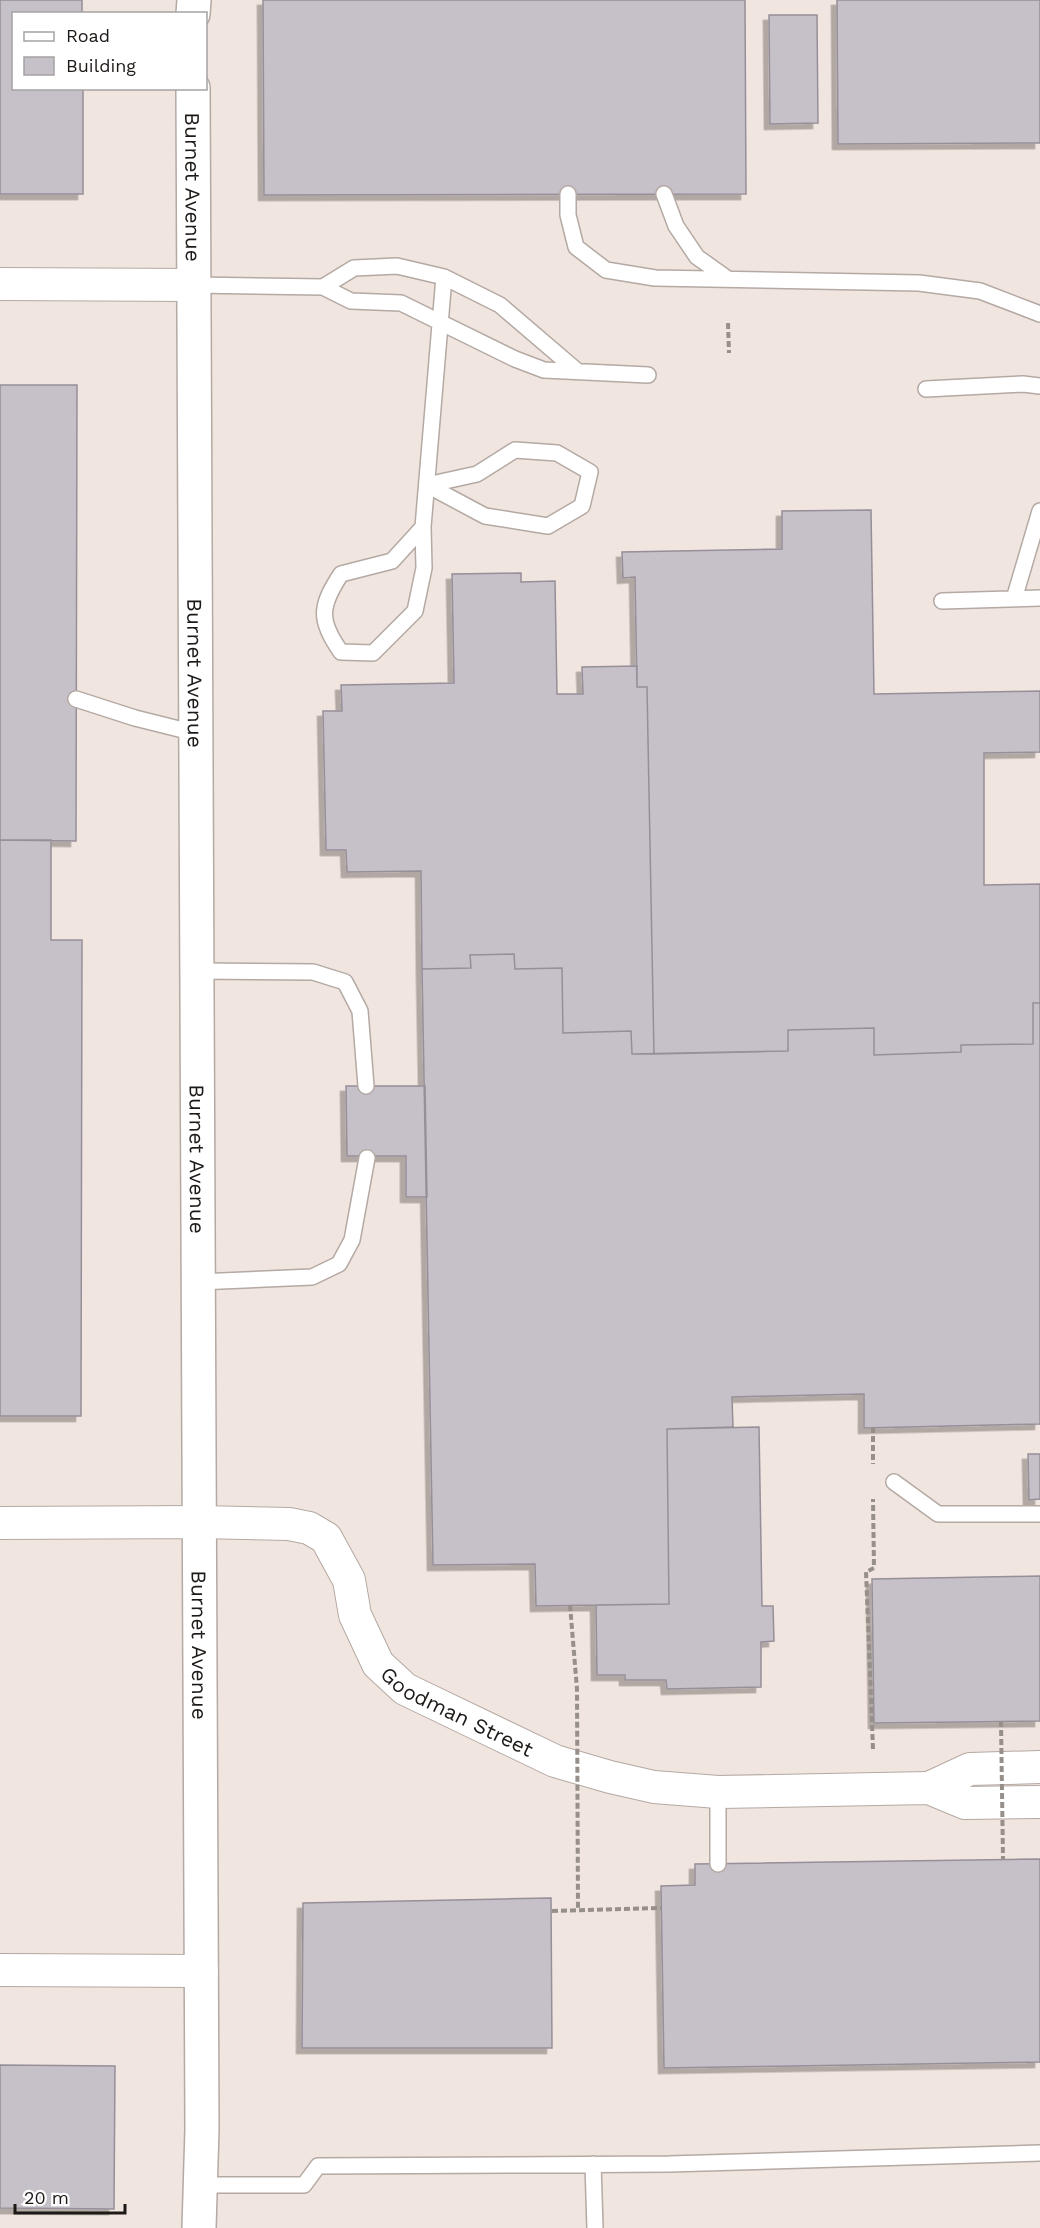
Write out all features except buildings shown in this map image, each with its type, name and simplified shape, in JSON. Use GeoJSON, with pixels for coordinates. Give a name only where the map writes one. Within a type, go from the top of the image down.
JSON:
{"type":"FeatureCollection","features":[{"type":"Feature","properties":{"kind":"street","name":"Burnet Avenue"},"geometry":{"type":"LineString","coordinates":[[193,90],[202,1971],[200,2228]]}},
{"type":"Feature","properties":{"kind":"street"},"geometry":{"type":"LineString","coordinates":[[0,284],[193,285]]}},
{"type":"Feature","properties":{"kind":"street","name":"Goodman Street"},"geometry":{"type":"LineString","coordinates":[[0,1523],[199,1522],[289,1524],[309,1528],[326,1538],[349,1580],[355,1615],[378,1664],[405,1689],[555,1761],[654,1787],[718,1792],[929,1788],[965,1803],[1040,1803]]}},
{"type":"Feature","properties":{"kind":"street","name":"Goodman Street"},"geometry":{"type":"LineString","coordinates":[[929,1788],[970,1769],[1040,1767]]}},
{"type":"Feature","properties":{"kind":"street"},"geometry":{"type":"LineString","coordinates":[[0,1970],[202,1971]]}},
{"type":"Feature","properties":{"kind":"lane"},"geometry":{"type":"LineString","coordinates":[[568,194],[568,215],[576,248],[606,270],[655,278],[919,284],[980,291],[1040,314]]}},
{"type":"Feature","properties":{"kind":"lane"},"geometry":{"type":"LineString","coordinates":[[664,194],[676,226],[697,257],[728,279]]}},
{"type":"Feature","properties":{"kind":"lane"},"geometry":{"type":"LineString","coordinates":[[322,287],[354,268],[397,266],[444,277],[500,305],[576,370]]}},
{"type":"Feature","properties":{"kind":"lane"},"geometry":{"type":"LineString","coordinates":[[423,527],[392,561],[340,574],[326,597],[326,630],[341,652],[373,653],[415,611],[424,568],[423,527],[444,277]]}},
{"type":"Feature","properties":{"kind":"lane"},"geometry":{"type":"LineString","coordinates":[[193,285],[322,287],[351,301],[401,303],[515,359],[544,370],[648,375]]}},
{"type":"Feature","properties":{"kind":"lane"},"geometry":{"type":"LineString","coordinates":[[926,389],[1023,384],[1040,386]]}},
{"type":"Feature","properties":{"kind":"lane"},"geometry":{"type":"LineString","coordinates":[[515,450],[557,453],[590,472],[582,506],[548,526],[485,516],[427,485],[477,474],[515,450]]}},
{"type":"Feature","properties":{"kind":"lane"},"geometry":{"type":"LineString","coordinates":[[1014,599],[1040,511]]}},
{"type":"Feature","properties":{"kind":"lane"},"geometry":{"type":"LineString","coordinates":[[942,601],[1040,598]]}},
{"type":"Feature","properties":{"kind":"lane"},"geometry":{"type":"LineString","coordinates":[[76,699],[135,718],[195,733]]}},
{"type":"Feature","properties":{"kind":"lane"},"geometry":{"type":"LineString","coordinates":[[196,972],[314,972],[345,982],[360,1011],[366,1086]]}},
{"type":"Feature","properties":{"kind":"lane"},"geometry":{"type":"LineString","coordinates":[[198,1282],[312,1277],[339,1264],[352,1240],[367,1158]]}},
{"type":"Feature","properties":{"kind":"lane"},"geometry":{"type":"LineString","coordinates":[[894,1482],[938,1514],[1040,1514]]}},
{"type":"Feature","properties":{"kind":"lane"},"geometry":{"type":"LineString","coordinates":[[718,1792],[718,1864]]}},
{"type":"Feature","properties":{"kind":"lane"},"geometry":{"type":"LineString","coordinates":[[202,2185],[304,2185],[318,2166],[593,2164],[1040,2153]]}},
{"type":"Feature","properties":{"kind":"lane"},"geometry":{"type":"LineString","coordinates":[[593,2164],[595,2228]]}},
{"type":"Feature","properties":{"kind":"path"},"geometry":{"type":"LineString","coordinates":[[728,323],[729,353]]}},
{"type":"Feature","properties":{"kind":"path"},"geometry":{"type":"LineString","coordinates":[[873,1427],[873,1474]]}},
{"type":"Feature","properties":{"kind":"path"},"geometry":{"type":"LineString","coordinates":[[873,1498],[874,1568],[866,1572],[873,1749]]}},
{"type":"Feature","properties":{"kind":"path"},"geometry":{"type":"LineString","coordinates":[[570,1605],[577,1689],[578,1910]]}},
{"type":"Feature","properties":{"kind":"path"},"geometry":{"type":"LineString","coordinates":[[1001,1721],[1003,1859]]}},
{"type":"Feature","properties":{"kind":"path"},"geometry":{"type":"LineString","coordinates":[[552,1911],[662,1908]]}}]}
